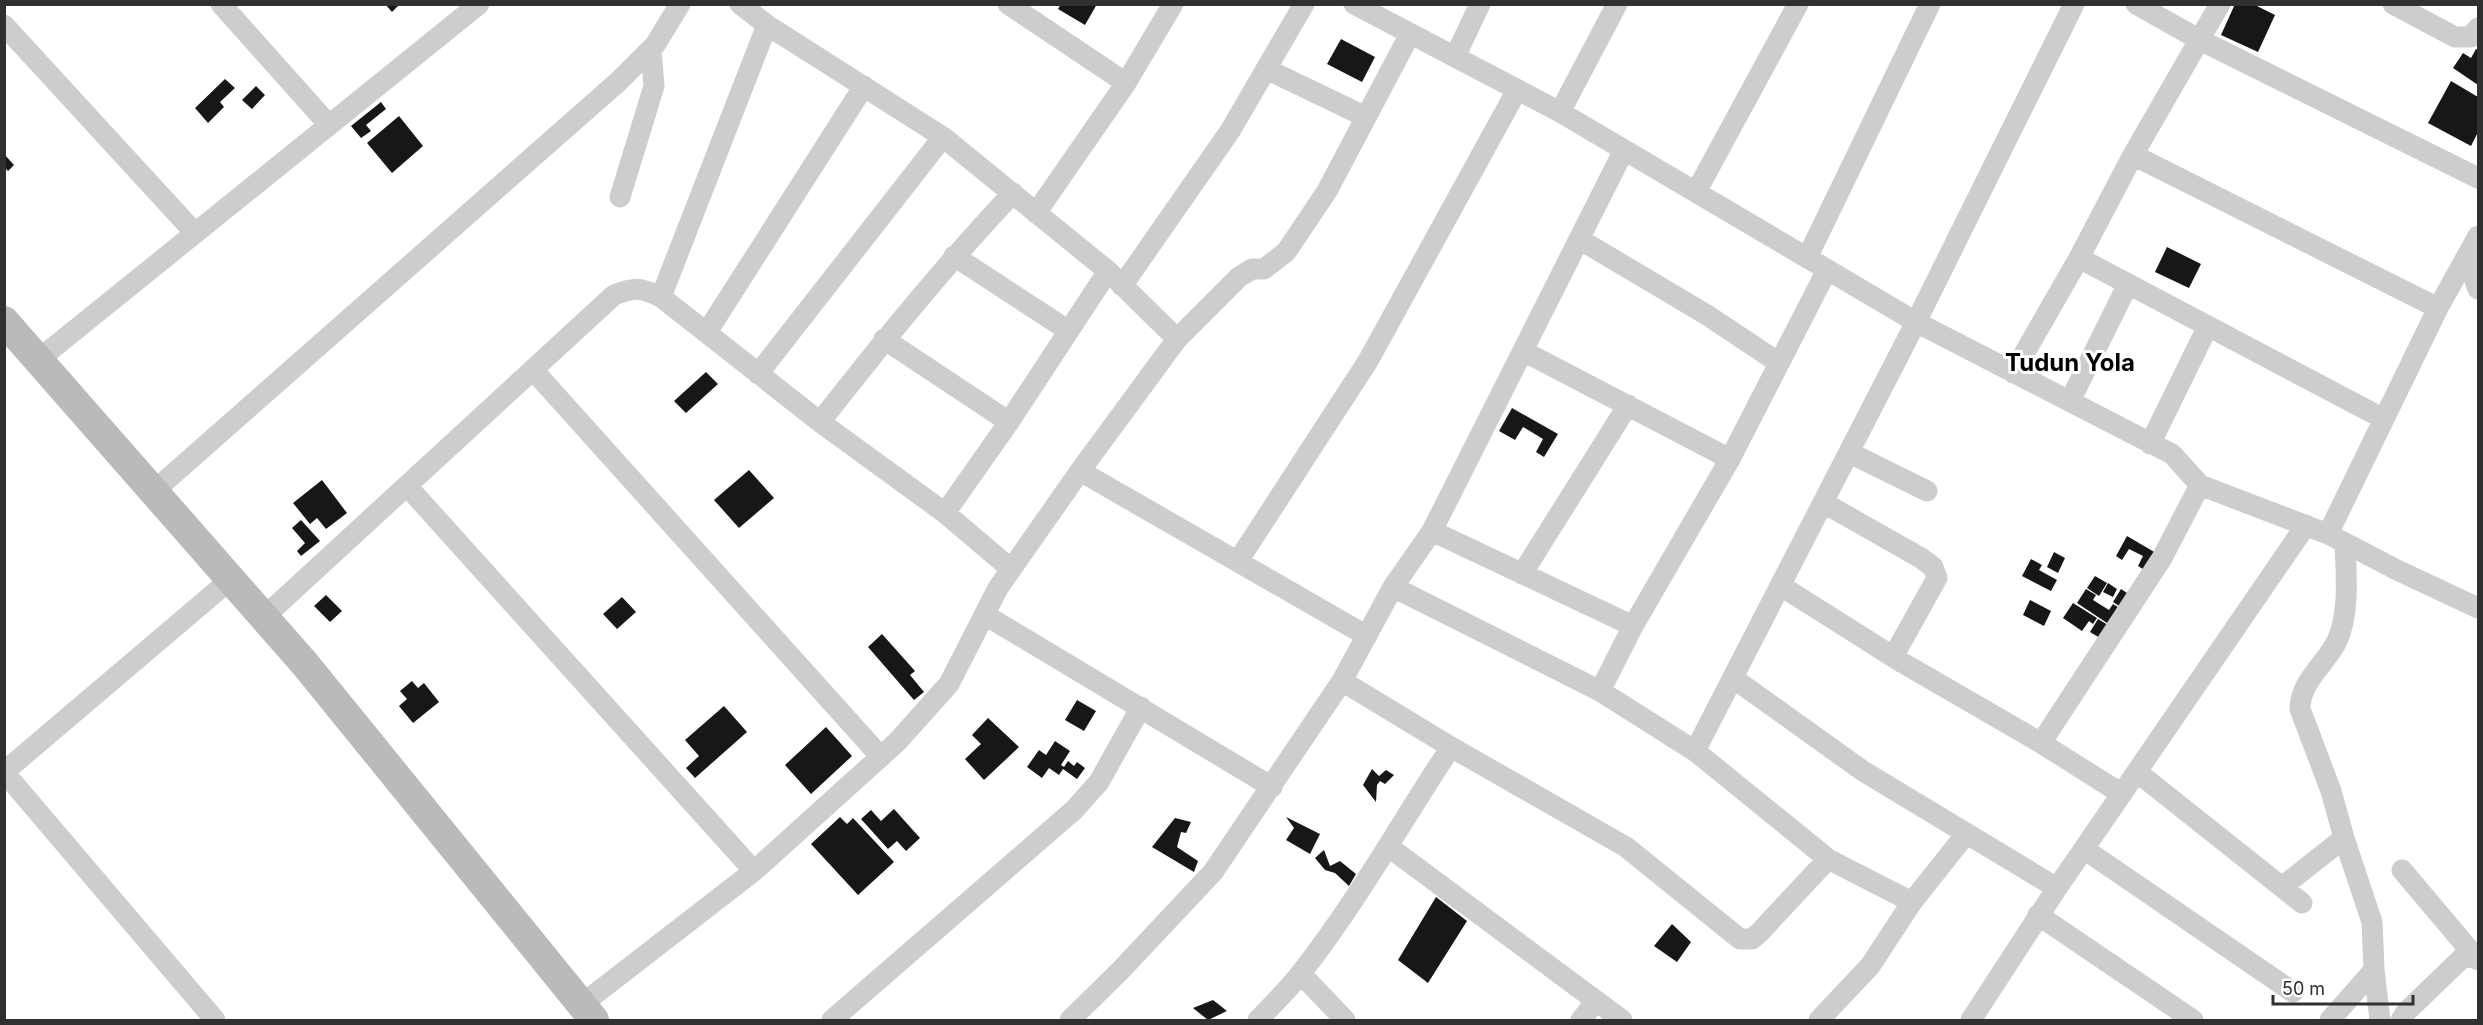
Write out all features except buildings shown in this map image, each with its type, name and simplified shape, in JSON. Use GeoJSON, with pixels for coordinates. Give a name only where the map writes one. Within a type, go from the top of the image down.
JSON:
{"type":"FeatureCollection","features":[{"type":"Feature","properties":{"kind":"street"},"geometry":{"type":"LineString","coordinates":[[38,360],[478,4]]}},
{"type":"Feature","properties":{"kind":"street"},"geometry":{"type":"LineString","coordinates":[[154,491],[569,127],[651,49],[665,31],[680,4]]}},
{"type":"Feature","properties":{"kind":"street"},"geometry":{"type":"LineString","coordinates":[[740,4],[767,25],[943,137],[1115,278],[1178,339]]}},
{"type":"Feature","properties":{"kind":"street"},"geometry":{"type":"LineString","coordinates":[[1008,4],[1126,83]]}},
{"type":"Feature","properties":{"kind":"street"},"geometry":{"type":"LineString","coordinates":[[1036,213],[1126,83],[1173,4]]}},
{"type":"Feature","properties":{"kind":"street"},"geometry":{"type":"LineString","coordinates":[[945,513],[1069,332],[1115,278],[1230,131],[1304,4]]}},
{"type":"Feature","properties":{"kind":"street"},"geometry":{"type":"LineString","coordinates":[[1354,4],[1560,112],[1917,322],[2172,454],[2200,485],[2336,538],[2478,608]]}},
{"type":"Feature","properties":{"kind":"street"},"geometry":{"type":"LineString","coordinates":[[1560,112],[1617,4]]}},
{"type":"Feature","properties":{"kind":"street"},"geometry":{"type":"LineString","coordinates":[[1696,192],[1798,4]]}},
{"type":"Feature","properties":{"kind":"street"},"geometry":{"type":"LineString","coordinates":[[1807,258],[1930,4]]}},
{"type":"Feature","properties":{"kind":"street"},"geometry":{"type":"LineString","coordinates":[[1695,751],[1917,322],[2074,4]]}},
{"type":"Feature","properties":{"kind":"street"},"geometry":{"type":"LineString","coordinates":[[2136,4],[2200,40],[2478,178]]}},
{"type":"Feature","properties":{"kind":"street"},"geometry":{"type":"LineString","coordinates":[[2013,373],[2079,258],[2133,155],[2220,4]]}},
{"type":"Feature","properties":{"kind":"street"},"geometry":{"type":"LineString","coordinates":[[2393,4],[2454,37],[2471,37],[2478,28]]}},
{"type":"Feature","properties":{"kind":"street"},"geometry":{"type":"LineString","coordinates":[[221,5],[329,125]]}},
{"type":"Feature","properties":{"kind":"street"},"geometry":{"type":"LineString","coordinates":[[1455,57],[1479,5]]}},
{"type":"Feature","properties":{"kind":"street"},"geometry":{"type":"LineString","coordinates":[[4,25],[195,233]]}},
{"type":"Feature","properties":{"kind":"street"},"geometry":{"type":"LineString","coordinates":[[661,297],[767,25]]}},
{"type":"Feature","properties":{"kind":"street"},"geometry":{"type":"LineString","coordinates":[[4,321],[264,617],[588,1013],[754,871],[881,757],[949,684],[998,588],[1080,471],[1178,339],[1239,277],[1252,269],[1264,269],[1286,252],[1327,191],[1410,34]]}},
{"type":"Feature","properties":{"kind":"street"},"geometry":{"type":"LineString","coordinates":[[620,197],[654,86],[651,49]]}},
{"type":"Feature","properties":{"kind":"street"},"geometry":{"type":"LineString","coordinates":[[1266,69],[1366,117]]}},
{"type":"Feature","properties":{"kind":"street"},"geometry":{"type":"LineString","coordinates":[[707,332],[864,86]]}},
{"type":"Feature","properties":{"kind":"street"},"geometry":{"type":"LineString","coordinates":[[1238,561],[1368,360],[1517,90]]}},
{"type":"Feature","properties":{"kind":"street"},"geometry":{"type":"LineString","coordinates":[[758,374],[943,137]]}},
{"type":"Feature","properties":{"kind":"street"},"geometry":{"type":"LineString","coordinates":[[1070,1020],[1120,971],[1213,872],[1342,681],[1393,587],[1432,531],[1624,150]]}},
{"type":"Feature","properties":{"kind":"street"},"geometry":{"type":"LineString","coordinates":[[2133,155],[2438,308]]}},
{"type":"Feature","properties":{"kind":"street"},"geometry":{"type":"LineString","coordinates":[[820,422],[884,339],[954,256],[1013,193]]}},
{"type":"Feature","properties":{"kind":"street"},"geometry":{"type":"LineString","coordinates":[[2380,1020],[2374,970],[2372,922],[2331,791],[2300,709],[2300,699],[2308,682],[2336,643],[2342,628],[2346,586],[2336,538],[2384,419],[2438,308],[2478,236]]}},
{"type":"Feature","properties":{"kind":"street"},"geometry":{"type":"LineString","coordinates":[[1579,239],[1707,315],[1779,363]]}},
{"type":"Feature","properties":{"kind":"street"},"geometry":{"type":"LineString","coordinates":[[954,256],[1069,332]]}},
{"type":"Feature","properties":{"kind":"street"},"geometry":{"type":"LineString","coordinates":[[2467,257],[2478,289]]}},
{"type":"Feature","properties":{"kind":"street"},"geometry":{"type":"LineString","coordinates":[[2079,258],[2384,419]]}},
{"type":"Feature","properties":{"kind":"street"},"geometry":{"type":"LineString","coordinates":[[1600,691],[1633,626],[1730,459],[1827,270]]}},
{"type":"Feature","properties":{"kind":"street"},"geometry":{"type":"LineString","coordinates":[[2070,401],[2128,284]]}},
{"type":"Feature","properties":{"kind":"street"},"geometry":{"type":"LineString","coordinates":[[264,617],[614,295],[632,288],[646,290],[661,297],[820,422],[945,513],[1011,569]]}},
{"type":"Feature","properties":{"kind":"street"},"geometry":{"type":"LineString","coordinates":[[2150,444],[2208,326]]}},
{"type":"Feature","properties":{"kind":"street"},"geometry":{"type":"LineString","coordinates":[[884,339],[1009,422]]}},
{"type":"Feature","properties":{"kind":"street"},"geometry":{"type":"LineString","coordinates":[[1523,351],[1730,459]]}},
{"type":"Feature","properties":{"kind":"street"},"geometry":{"type":"LineString","coordinates":[[534,371],[881,757]]}},
{"type":"Feature","properties":{"kind":"street"},"geometry":{"type":"LineString","coordinates":[[1522,574],[1628,405]]}},
{"type":"Feature","properties":{"kind":"street"},"geometry":{"type":"LineString","coordinates":[[1850,453],[1927,491]]}},
{"type":"Feature","properties":{"kind":"street"},"geometry":{"type":"LineString","coordinates":[[1080,471],[1367,636]]}},
{"type":"Feature","properties":{"kind":"street"},"geometry":{"type":"LineString","coordinates":[[2041,743],[2162,558],[2200,485]]}},
{"type":"Feature","properties":{"kind":"street"},"geometry":{"type":"LineString","coordinates":[[406,486],[754,871]]}},
{"type":"Feature","properties":{"kind":"street"},"geometry":{"type":"LineString","coordinates":[[1824,503],[1934,567],[1937,578],[1932,591],[1893,657]]}},
{"type":"Feature","properties":{"kind":"street"},"geometry":{"type":"LineString","coordinates":[[1971,1020],[2038,915],[2306,525]]}},
{"type":"Feature","properties":{"kind":"street"},"geometry":{"type":"LineString","coordinates":[[1432,531],[1633,626]]}},
{"type":"Feature","properties":{"kind":"street"},"geometry":{"type":"LineString","coordinates":[[215,1020],[4,772],[231,579]]}},
{"type":"Feature","properties":{"kind":"street"},"geometry":{"type":"LineString","coordinates":[[1781,586],[1893,657],[2041,743],[2122,794]]}},
{"type":"Feature","properties":{"kind":"street"},"geometry":{"type":"LineString","coordinates":[[1393,587],[1600,691],[1695,751],[1828,859],[1912,902]]}},
{"type":"Feature","properties":{"kind":"street"},"geometry":{"type":"LineString","coordinates":[[985,615],[1141,706],[1272,787]]}},
{"type":"Feature","properties":{"kind":"street"},"geometry":{"type":"LineString","coordinates":[[1733,678],[1863,771],[2057,888]]}},
{"type":"Feature","properties":{"kind":"street"},"geometry":{"type":"LineString","coordinates":[[1342,681],[1450,747],[1626,847],[1740,939],[1752,939],[1760,932],[1828,859]]}},
{"type":"Feature","properties":{"kind":"street"},"geometry":{"type":"LineString","coordinates":[[832,1020],[1074,810],[1099,782],[1141,706]]}},
{"type":"Feature","properties":{"kind":"street"},"geometry":{"type":"LineString","coordinates":[[1258,1020],[1301,974],[1389,847],[1406,815],[1450,747]]}},
{"type":"Feature","properties":{"kind":"street"},"geometry":{"type":"LineString","coordinates":[[2136,772],[2302,903]]}},
{"type":"Feature","properties":{"kind":"street"},"geometry":{"type":"LineString","coordinates":[[1819,1020],[1870,966],[1912,902],[1966,834]]}},
{"type":"Feature","properties":{"kind":"street"},"geometry":{"type":"LineString","coordinates":[[2282,887],[2344,838]]}},
{"type":"Feature","properties":{"kind":"street"},"geometry":{"type":"LineString","coordinates":[[1389,847],[1622,1020]]}},
{"type":"Feature","properties":{"kind":"street"},"geometry":{"type":"LineString","coordinates":[[2084,849],[2293,992]]}},
{"type":"Feature","properties":{"kind":"street"},"geometry":{"type":"LineString","coordinates":[[2402,870],[2478,958]]}},
{"type":"Feature","properties":{"kind":"street"},"geometry":{"type":"LineString","coordinates":[[2038,915],[2193,1020]]}},
{"type":"Feature","properties":{"kind":"street"},"geometry":{"type":"LineString","coordinates":[[2401,1020],[2406,1012],[2463,957],[2478,958]]}},
{"type":"Feature","properties":{"kind":"street"},"geometry":{"type":"LineString","coordinates":[[2330,1020],[2374,970]]}},
{"type":"Feature","properties":{"kind":"street"},"geometry":{"type":"LineString","coordinates":[[1301,974],[1345,1020]]}},
{"type":"Feature","properties":{"kind":"street"},"geometry":{"type":"LineString","coordinates":[[1581,1020],[1596,1001]]}},
{"type":"Feature","properties":{"kind":"district","name":"Tudun Yola"},"geometry":{"type":"Point","coordinates":[2070,362]}}]}
